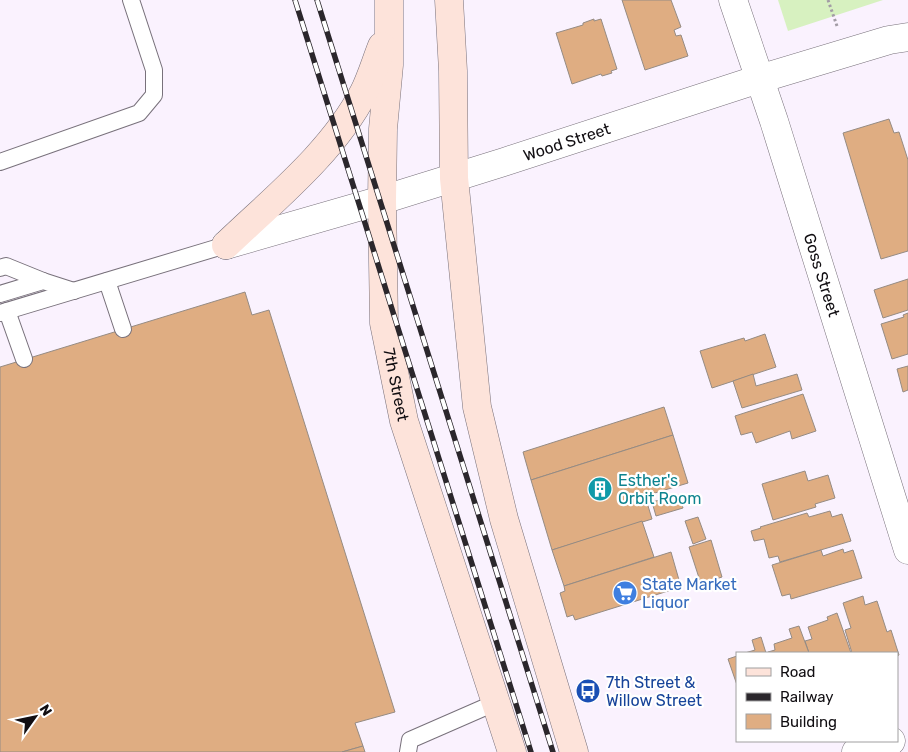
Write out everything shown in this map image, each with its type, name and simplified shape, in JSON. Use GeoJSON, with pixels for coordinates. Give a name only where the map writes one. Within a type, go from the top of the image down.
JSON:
{"type":"FeatureCollection","features":[{"type":"Feature","properties":{"kind":"main road","name":"7th Street"},"geometry":{"type":"LineString","coordinates":[[389,0],[389,65],[383,129],[384,323],[404,421],[512,752]]}},
{"type":"Feature","properties":{"kind":"main road"},"geometry":{"type":"LineString","coordinates":[[449,0],[453,71],[454,178],[477,407],[504,519],[574,752]]}},
{"type":"Feature","properties":{"kind":"main road"},"geometry":{"type":"LineString","coordinates":[[226,245],[310,165],[337,135],[364,92],[389,28]]}},
{"type":"Feature","properties":{"kind":"street","name":"Goss Street"},"geometry":{"type":"LineString","coordinates":[[733,0],[780,140],[908,550]]}},
{"type":"Feature","properties":{"kind":"street","name":"Wood Street"},"geometry":{"type":"LineString","coordinates":[[226,245],[454,178],[759,79],[889,40],[908,37]]}},
{"type":"Feature","properties":{"kind":"street"},"geometry":{"type":"LineString","coordinates":[[856,752],[888,742]]}},
{"type":"Feature","properties":{"kind":"lane"},"geometry":{"type":"LineString","coordinates":[[0,162],[139,113],[154,94],[154,70],[131,0]]}},
{"type":"Feature","properties":{"kind":"lane"},"geometry":{"type":"LineString","coordinates":[[24,359],[3,312],[226,245]]}},
{"type":"Feature","properties":{"kind":"lane"},"geometry":{"type":"LineString","coordinates":[[0,268],[6,266],[74,291]]}},
{"type":"Feature","properties":{"kind":"lane"},"geometry":{"type":"LineString","coordinates":[[0,294],[43,281]]}},
{"type":"Feature","properties":{"kind":"lane"},"geometry":{"type":"LineString","coordinates":[[107,281],[123,329]]}},
{"type":"Feature","properties":{"kind":"lane"},"geometry":{"type":"LineString","coordinates":[[408,752],[410,740],[497,702]]}},
{"type":"Feature","properties":{"kind":"green space"},"geometry":{"type":"Polygon","coordinates":[[[778,0],[883,0],[788,31],[778,0]]]}},
{"type":"Feature","properties":{"kind":"building"},"geometry":{"type":"Polygon","coordinates":[[[622,0],[671,0],[681,27],[674,30],[676,36],[681,35],[688,56],[645,70],[622,0]]]}},
{"type":"Feature","properties":{"kind":"building"},"geometry":{"type":"Polygon","coordinates":[[[594,19],[594,21],[601,19],[617,69],[611,71],[612,73],[602,76],[601,74],[572,84],[556,33],[583,25],[583,23],[594,19]]]}},
{"type":"Feature","properties":{"kind":"building"},"geometry":{"type":"Polygon","coordinates":[[[889,119],[894,133],[899,132],[908,160],[908,251],[881,259],[843,133],[889,119]]]}},
{"type":"Feature","properties":{"kind":"building"},"geometry":{"type":"Polygon","coordinates":[[[908,279],[908,310],[883,318],[874,290],[908,279]]]}},
{"type":"Feature","properties":{"kind":"building"},"geometry":{"type":"Polygon","coordinates":[[[245,292],[252,315],[269,310],[395,712],[355,723],[363,746],[342,752],[0,752],[0,367],[245,292]]]}},
{"type":"Feature","properties":{"kind":"building"},"geometry":{"type":"Polygon","coordinates":[[[908,313],[908,354],[892,359],[881,324],[904,317],[903,315],[908,313]]]}},
{"type":"Feature","properties":{"kind":"building"},"geometry":{"type":"Polygon","coordinates":[[[765,334],[776,367],[712,388],[700,351],[744,338],[745,341],[765,334]]]}},
{"type":"Feature","properties":{"kind":"building"},"geometry":{"type":"Polygon","coordinates":[[[908,366],[908,390],[903,392],[897,369],[908,366]]]}},
{"type":"Feature","properties":{"kind":"building"},"geometry":{"type":"Polygon","coordinates":[[[753,374],[756,386],[797,374],[802,390],[742,408],[733,381],[753,374]]]}},
{"type":"Feature","properties":{"kind":"building"},"geometry":{"type":"Polygon","coordinates":[[[803,394],[816,431],[792,439],[790,431],[756,443],[752,432],[741,435],[735,416],[803,394]]]}},
{"type":"Feature","properties":{"kind":"building"},"geometry":{"type":"Polygon","coordinates":[[[664,407],[673,435],[531,480],[523,452],[664,407]]]}},
{"type":"Feature","properties":{"kind":"building","name":"Esther's Orbit Room"},"geometry":{"type":"Polygon","coordinates":[[[673,435],[688,483],[645,496],[652,519],[552,550],[531,480],[673,435]]]}},
{"type":"Feature","properties":{"kind":"building"},"geometry":{"type":"Polygon","coordinates":[[[805,471],[808,481],[828,475],[835,498],[815,504],[816,507],[773,520],[762,484],[805,471]]]}},
{"type":"Feature","properties":{"kind":"building"},"geometry":{"type":"Polygon","coordinates":[[[679,495],[683,508],[656,516],[652,502],[679,495]]]}},
{"type":"Feature","properties":{"kind":"building"},"geometry":{"type":"Polygon","coordinates":[[[830,511],[832,517],[842,514],[851,541],[780,562],[778,556],[769,558],[764,539],[754,541],[751,531],[760,527],[807,513],[809,517],[830,511]]]}},
{"type":"Feature","properties":{"kind":"building"},"geometry":{"type":"Polygon","coordinates":[[[698,517],[706,539],[693,544],[685,521],[698,517]]]}},
{"type":"Feature","properties":{"kind":"building"},"geometry":{"type":"Polygon","coordinates":[[[642,521],[654,557],[564,586],[552,550],[642,521]]]}},
{"type":"Feature","properties":{"kind":"building"},"geometry":{"type":"Polygon","coordinates":[[[711,540],[722,577],[701,584],[689,547],[711,540]]]}},
{"type":"Feature","properties":{"kind":"building"},"geometry":{"type":"Polygon","coordinates":[[[843,549],[844,553],[853,550],[862,578],[791,599],[790,594],[782,596],[772,565],[821,550],[823,556],[843,549]]]}},
{"type":"Feature","properties":{"kind":"building"},"geometry":{"type":"Polygon","coordinates":[[[671,552],[681,587],[575,620],[573,615],[567,617],[560,593],[565,591],[564,586],[671,552]]]}},
{"type":"Feature","properties":{"kind":"building"},"geometry":{"type":"Polygon","coordinates":[[[863,596],[865,605],[877,601],[887,632],[891,630],[899,655],[898,652],[852,652],[845,630],[851,628],[843,603],[863,596]]]}},
{"type":"Feature","properties":{"kind":"building"},"geometry":{"type":"Polygon","coordinates":[[[837,613],[851,652],[809,652],[805,641],[812,639],[808,627],[828,620],[827,617],[837,613]]]}},
{"type":"Feature","properties":{"kind":"building"},"geometry":{"type":"Polygon","coordinates":[[[799,626],[809,652],[768,652],[775,650],[774,644],[792,638],[789,629],[799,626]]]}},
{"type":"Feature","properties":{"kind":"building"},"geometry":{"type":"Polygon","coordinates":[[[761,637],[766,652],[748,652],[755,650],[752,640],[761,637]]]}},
{"type":"Feature","properties":{"kind":"building"},"geometry":{"type":"Polygon","coordinates":[[[736,656],[736,682],[728,659],[736,656]]]}},
{"type":"Feature","properties":{"kind":"building"},"geometry":{"type":"Polygon","coordinates":[[[363,746],[365,752],[342,752],[363,746]]]}},
{"type":"Feature","properties":{"kind":"railway"},"geometry":{"type":"LineString","coordinates":[[295,0],[531,752]]}},
{"type":"Feature","properties":{"kind":"railway"},"geometry":{"type":"LineString","coordinates":[[317,0],[553,752]]}},
{"type":"Feature","properties":{"kind":"place","name":"Esther's Orbit Room"},"geometry":{"type":"Point","coordinates":[600,489]}},
{"type":"Feature","properties":{"kind":"place","name":"State Market Liquor"},"geometry":{"type":"Point","coordinates":[625,593]}},
{"type":"Feature","properties":{"kind":"place","name":"7th Street & Willow Street"},"geometry":{"type":"Point","coordinates":[588,691]}}]}
